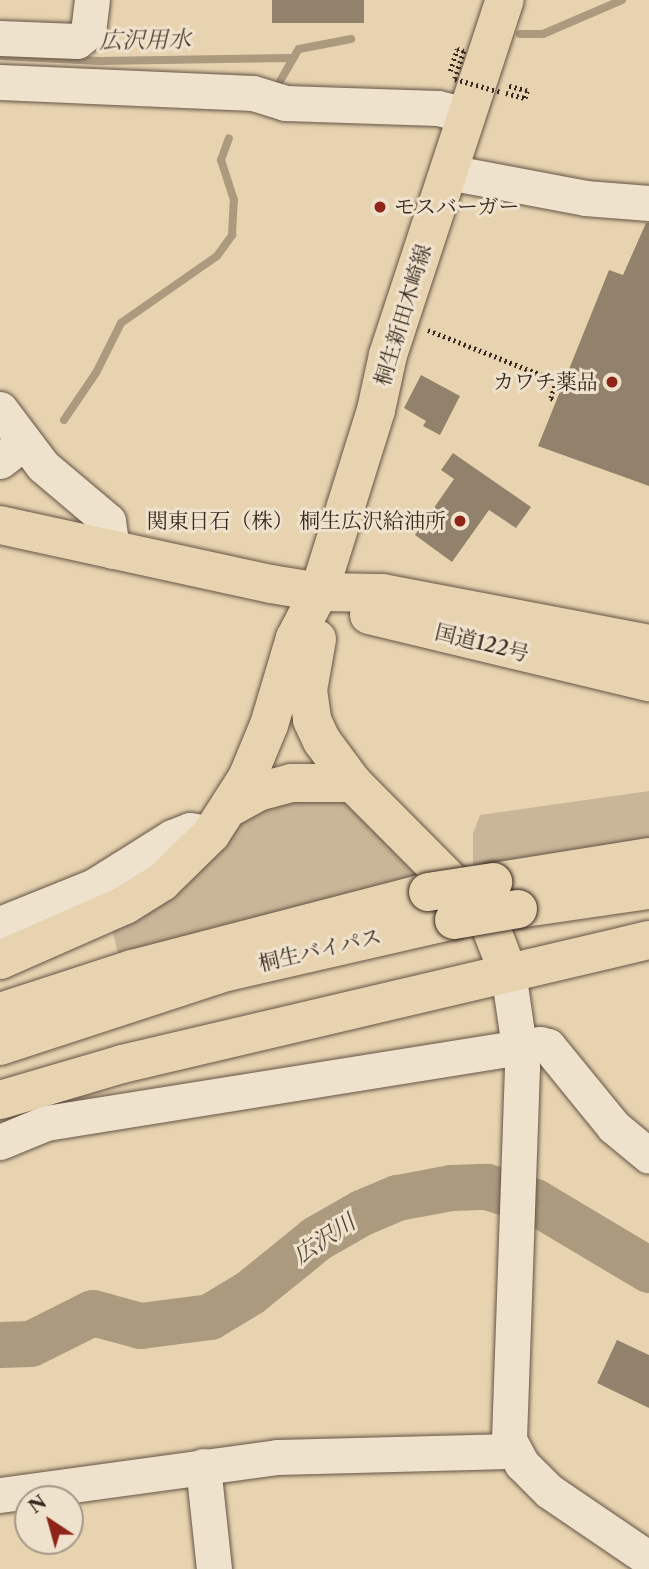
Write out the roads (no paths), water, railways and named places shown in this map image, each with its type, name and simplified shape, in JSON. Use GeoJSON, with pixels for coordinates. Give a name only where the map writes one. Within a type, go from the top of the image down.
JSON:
{"type":"FeatureCollection","features":[{"type":"Feature","properties":{"kind":"main road","name":"桐生新田木崎線"},"geometry":{"type":"LineString","coordinates":[[320,592],[376,410],[388,355],[505,0]]}},
{"type":"Feature","properties":{"kind":"main road","name":"国道122号"},"geometry":{"type":"LineString","coordinates":[[0,525],[112,551],[320,592],[382,593],[649,644]]}},
{"type":"Feature","properties":{"kind":"main road","name":"国道122号"},"geometry":{"type":"LineString","coordinates":[[320,592],[362,614],[649,682]]}},
{"type":"Feature","properties":{"kind":"main road"},"geometry":{"type":"LineString","coordinates":[[320,592],[309,703],[322,741],[353,783],[487,918],[508,972]]}},
{"type":"Feature","properties":{"kind":"main road"},"geometry":{"type":"LineString","coordinates":[[222,820],[269,725],[295,638],[320,592]]}},
{"type":"Feature","properties":{"kind":"main road"},"geometry":{"type":"LineString","coordinates":[[0,960],[125,905],[162,882],[222,820],[258,792],[292,783],[353,783]]}},
{"type":"Feature","properties":{"kind":"main road","name":"桐生バイパス"},"geometry":{"type":"LineString","coordinates":[[0,1046],[227,972],[454,920],[506,895],[649,857]]}},
{"type":"Feature","properties":{"kind":"main road","name":"桐生バイパス"},"geometry":{"type":"LineString","coordinates":[[0,1013],[132,969],[428,892],[506,895],[649,890]]}},
{"type":"Feature","properties":{"kind":"main road"},"geometry":{"type":"LineString","coordinates":[[0,1100],[121,1065],[649,940]]}},
{"type":"Feature","properties":{"kind":"street"},"geometry":{"type":"LineString","coordinates":[[0,38],[77,41],[88,32],[92,4]]}},
{"type":"Feature","properties":{"kind":"street"},"geometry":{"type":"LineString","coordinates":[[0,82],[253,93],[285,103],[438,108],[466,115]]}},
{"type":"Feature","properties":{"kind":"street"},"geometry":{"type":"LineString","coordinates":[[448,173],[585,198],[649,203]]}},
{"type":"Feature","properties":{"kind":"street"},"geometry":{"type":"LineString","coordinates":[[0,409],[12,452],[60,482],[108,521],[112,551]]}},
{"type":"Feature","properties":{"kind":"street"},"geometry":{"type":"LineString","coordinates":[[0,924],[94,886],[172,836],[222,820]]}},
{"type":"Feature","properties":{"kind":"street"},"geometry":{"type":"LineString","coordinates":[[508,972],[521,1048],[520,1180],[516,1218],[509,1429],[512,1451],[549,1491],[649,1559]]}},
{"type":"Feature","properties":{"kind":"street"},"geometry":{"type":"LineString","coordinates":[[0,1142],[46,1123],[521,1048],[548,1046],[614,1127],[649,1156]]}},
{"type":"Feature","properties":{"kind":"street"},"geometry":{"type":"LineString","coordinates":[[0,1495],[277,1457],[512,1451]]}},
{"type":"Feature","properties":{"kind":"street"},"geometry":{"type":"LineString","coordinates":[[203,1466],[214,1569]]}},
{"type":"Feature","properties":{"kind":"waterway"},"geometry":{"type":"LineString","coordinates":[[520,34],[543,34],[622,0]]}},
{"type":"Feature","properties":{"kind":"waterway"},"geometry":{"type":"LineString","coordinates":[[279,83],[299,49],[351,39]]}},
{"type":"Feature","properties":{"kind":"waterway","name":"広沢用水"},"geometry":{"type":"LineString","coordinates":[[0,56],[100,61],[291,58]]}},
{"type":"Feature","properties":{"kind":"waterway"},"geometry":{"type":"LineString","coordinates":[[64,420],[96,373],[121,323],[217,256],[232,235],[234,200],[221,160],[229,138]]}},
{"type":"Feature","properties":{"kind":"waterway","name":"広沢川"},"geometry":{"type":"LineString","coordinates":[[0,1345],[31,1344],[93,1313],[141,1326],[210,1317],[250,1293],[318,1238],[362,1213],[398,1198],[452,1188],[487,1187],[535,1202],[649,1270]]}},
{"type":"Feature","properties":{"kind":"place","name":"モスバーガー"},"geometry":{"type":"Point","coordinates":[380,207]}},
{"type":"Feature","properties":{"kind":"place","name":"カワチ薬品"},"geometry":{"type":"Point","coordinates":[612,382]}},
{"type":"Feature","properties":{"kind":"place","name":"関東日石（株） 桐生広沢給油所"},"geometry":{"type":"Point","coordinates":[460,521]}}]}
